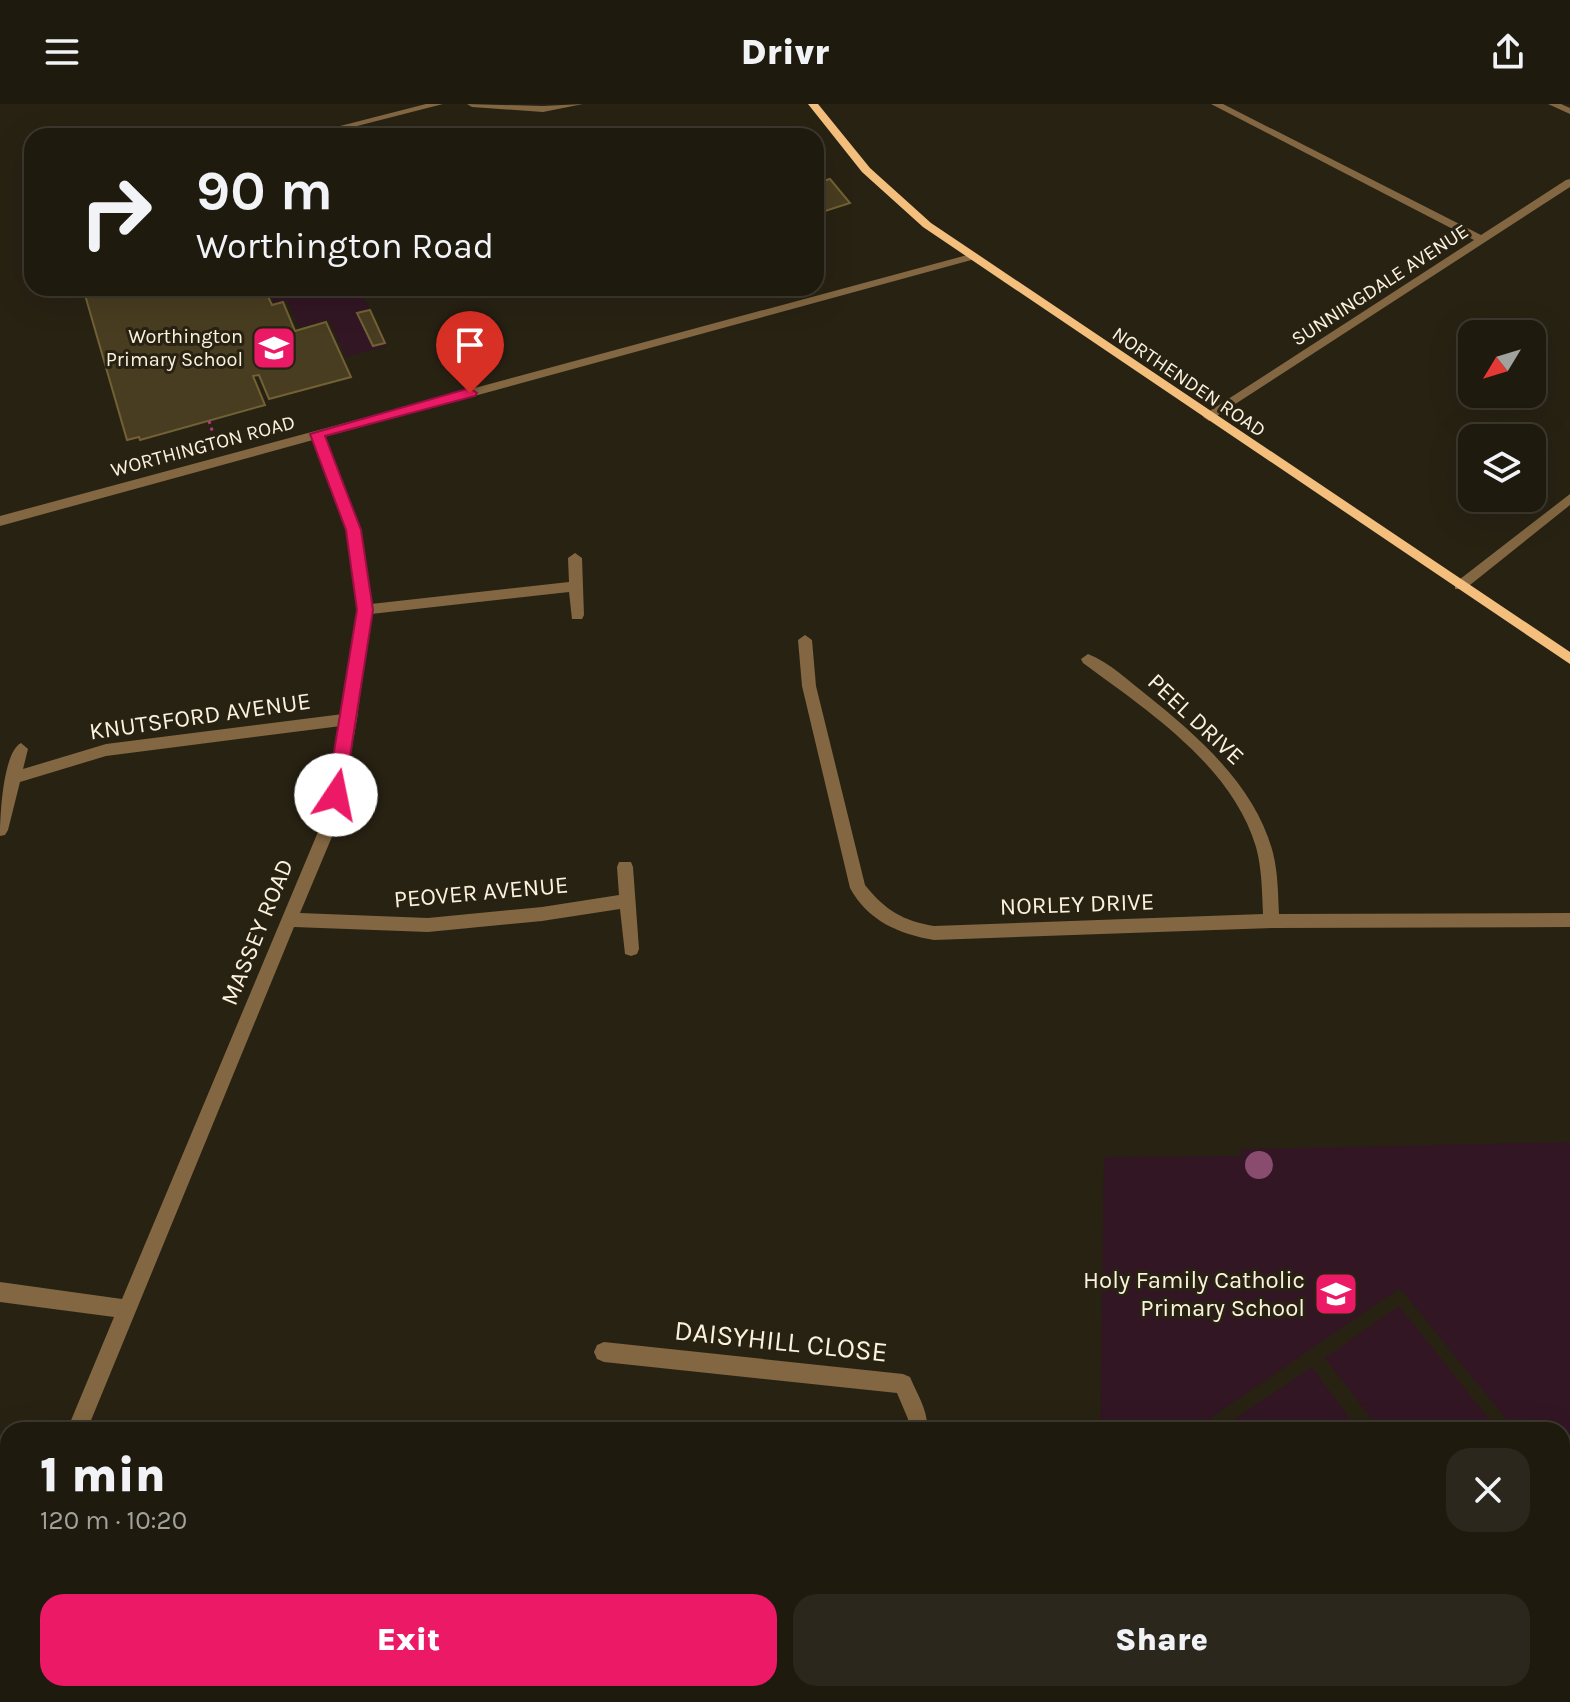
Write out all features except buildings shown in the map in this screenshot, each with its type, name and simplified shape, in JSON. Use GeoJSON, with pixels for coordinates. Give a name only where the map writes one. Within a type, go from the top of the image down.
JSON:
{"type":"FeatureCollection","features":[{"type":"Feature","properties":{"kind":"main road","name":"NORTHENDEN ROAD"},"geometry":{"type":"LineString","coordinates":[[813,104],[866,170],[927,225],[1570,659]]}},
{"type":"Feature","properties":{"kind":"street"},"geometry":{"type":"LineString","coordinates":[[339,128],[438,104]]}},
{"type":"Feature","properties":{"kind":"street"},"geometry":{"type":"LineString","coordinates":[[472,104],[543,109],[578,104]]}},
{"type":"Feature","properties":{"kind":"street"},"geometry":{"type":"LineString","coordinates":[[1216,104],[1483,240]]}},
{"type":"Feature","properties":{"kind":"street"},"geometry":{"type":"LineString","coordinates":[[1553,104],[1570,111]]}},
{"type":"Feature","properties":{"kind":"street","name":"SUNNINGDALE AVENUE"},"geometry":{"type":"LineString","coordinates":[[1209,417],[1570,182]]}},
{"type":"Feature","properties":{"kind":"street","name":"WORTHINGTON ROAD"},"geometry":{"type":"LineString","coordinates":[[0,521],[971,257]]}},
{"type":"Feature","properties":{"kind":"street","name":"MASSEY ROAD"},"geometry":{"type":"LineString","coordinates":[[80,1422],[292,920],[331,820],[350,719],[365,610],[353,530],[317,434]]}},
{"type":"Feature","properties":{"kind":"street"},"geometry":{"type":"LineString","coordinates":[[1460,586],[1570,498]]}},
{"type":"Feature","properties":{"kind":"street"},"geometry":{"type":"LineString","coordinates":[[575,558],[577,615]]}},
{"type":"Feature","properties":{"kind":"street"},"geometry":{"type":"LineString","coordinates":[[365,610],[576,586]]}},
{"type":"Feature","properties":{"kind":"street","name":"NORLEY DRIVE"},"geometry":{"type":"LineString","coordinates":[[805,640],[809,686],[858,888],[873,908],[898,927],[934,933],[1272,921],[1570,920]]}},
{"type":"Feature","properties":{"kind":"street","name":"PEEL DRIVE"},"geometry":{"type":"LineString","coordinates":[[1088,659],[1187,737],[1234,786],[1264,844],[1272,921]]}},
{"type":"Feature","properties":{"kind":"street","name":"KNUTSFORD AVENUE"},"geometry":{"type":"LineString","coordinates":[[12,778],[106,750],[350,719]]}},
{"type":"Feature","properties":{"kind":"street"},"geometry":{"type":"LineString","coordinates":[[0,830],[21,749]]}},
{"type":"Feature","properties":{"kind":"street"},"geometry":{"type":"LineString","coordinates":[[625,867],[625,901],[631,949]]}},
{"type":"Feature","properties":{"kind":"street","name":"PEOVER AVENUE"},"geometry":{"type":"LineString","coordinates":[[292,920],[428,925],[542,914],[625,901]]}},
{"type":"Feature","properties":{"kind":"street"},"geometry":{"type":"LineString","coordinates":[[0,1292],[127,1309]]}},
{"type":"Feature","properties":{"kind":"street","name":"DAISYHILL CLOSE"},"geometry":{"type":"LineString","coordinates":[[604,1352],[903,1384],[918,1422]]}},
{"type":"Feature","properties":{"kind":"path"},"geometry":{"type":"LineString","coordinates":[[209,421],[215,440]]}},
{"type":"Feature","properties":{"kind":"shaded area"},"geometry":{"type":"Polygon","coordinates":[[[271,296],[363,296],[387,346],[346,357],[329,320],[299,327],[287,300],[274,303],[271,296]]]}},
{"type":"Feature","properties":{"kind":"shaded area","name":"Holy Family Catholic Primary School"},"geometry":{"type":"Polygon","coordinates":[[[1570,1142],[1570,1422],[1509,1422],[1400,1288],[1210,1418],[1213,1422],[1100,1422],[1104,1157],[1240,1156],[1242,1149],[1570,1142]]]}},
{"type":"Feature","properties":{"kind":"shaded area"},"geometry":{"type":"Polygon","coordinates":[[[1399,1306],[1492,1422],[1374,1422],[1325,1358],[1399,1306]]]}},
{"type":"Feature","properties":{"kind":"shaded area"},"geometry":{"type":"Polygon","coordinates":[[[1312,1367],[1352,1422],[1230,1422],[1312,1367]]]}},
{"type":"Feature","properties":{"kind":"place","name":"Worthington Primary School"},"geometry":{"type":"Point","coordinates":[274,348]}},
{"type":"Feature","properties":{"kind":"place","name":"Holy Family Catholic Primary School"},"geometry":{"type":"Point","coordinates":[1336,1294]}},
{"type":"Feature","properties":{"kind":"route"},"geometry":{"type":"LineString","coordinates":[[336,795],[365,610],[353,530],[317,434],[470,393]]}}]}
